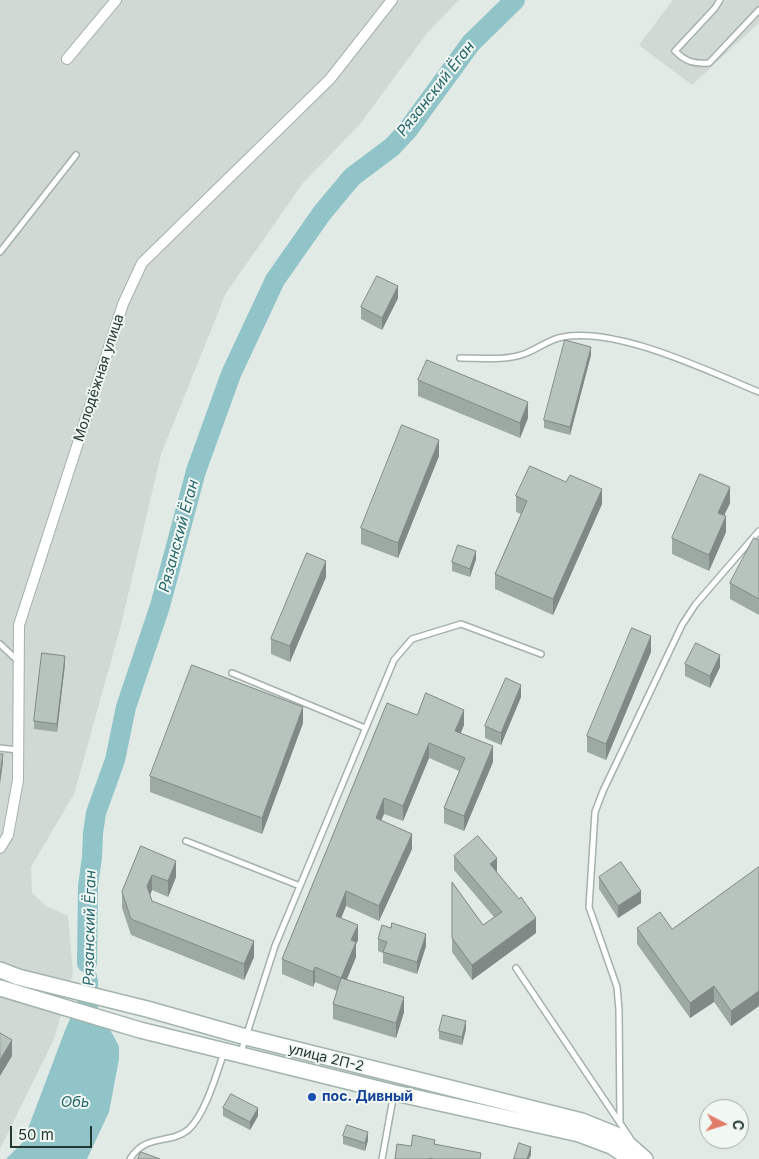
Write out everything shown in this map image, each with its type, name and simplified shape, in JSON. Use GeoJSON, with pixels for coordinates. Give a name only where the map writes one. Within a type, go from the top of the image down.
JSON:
{"type":"FeatureCollection","features":[{"type":"Feature","properties":{"kind":"main road","name":"улица 2П-2"},"geometry":{"type":"LineString","coordinates":[[0,970],[18,977],[147,1009],[246,1037],[582,1122],[619,1136],[638,1157]]}},
{"type":"Feature","properties":{"kind":"main road","name":"улица 2П-2"},"geometry":{"type":"LineString","coordinates":[[6,990],[140,1030],[395,1093],[579,1134],[638,1157]]}},
{"type":"Feature","properties":{"kind":"street"},"geometry":{"type":"LineString","coordinates":[[67,59],[116,0]]}},
{"type":"Feature","properties":{"kind":"street","name":"Молодёжная улица"},"geometry":{"type":"LineString","coordinates":[[0,848],[8,835],[18,780],[19,625],[123,304],[142,263],[330,79],[392,0]]}},
{"type":"Feature","properties":{"kind":"lane"},"geometry":{"type":"LineString","coordinates":[[720,0],[676,52],[684,60],[696,64],[708,63],[759,10]]}},
{"type":"Feature","properties":{"kind":"lane"},"geometry":{"type":"LineString","coordinates":[[0,252],[76,155]]}},
{"type":"Feature","properties":{"kind":"lane"},"geometry":{"type":"LineString","coordinates":[[460,358],[505,359],[526,354],[562,337],[584,336],[618,340],[656,350],[759,392]]}},
{"type":"Feature","properties":{"kind":"lane"},"geometry":{"type":"LineString","coordinates":[[620,1122],[617,987],[589,907],[595,812],[603,791],[682,625],[695,605],[759,531]]}},
{"type":"Feature","properties":{"kind":"lane"},"geometry":{"type":"LineString","coordinates":[[240,1055],[275,946],[394,660],[412,639],[461,624],[541,654]]}},
{"type":"Feature","properties":{"kind":"lane"},"geometry":{"type":"LineString","coordinates":[[0,644],[19,662]]}},
{"type":"Feature","properties":{"kind":"lane"},"geometry":{"type":"LineString","coordinates":[[232,672],[365,728]]}},
{"type":"Feature","properties":{"kind":"lane"},"geometry":{"type":"LineString","coordinates":[[0,748],[18,750]]}},
{"type":"Feature","properties":{"kind":"lane"},"geometry":{"type":"LineString","coordinates":[[186,841],[300,886]]}},
{"type":"Feature","properties":{"kind":"lane"},"geometry":{"type":"LineString","coordinates":[[516,968],[620,1122],[638,1157]]}},
{"type":"Feature","properties":{"kind":"lane"},"geometry":{"type":"LineString","coordinates":[[130,1159],[145,1143],[170,1138],[187,1130],[198,1116],[209,1094],[224,1051]]}},
{"type":"Feature","properties":{"kind":"lane"},"geometry":{"type":"LineString","coordinates":[[382,1159],[395,1093]]}},
{"type":"Feature","properties":{"kind":"shaded area"},"geometry":{"type":"Polygon","coordinates":[[[0,0],[459,0],[427,33],[360,124],[303,183],[226,293],[161,454],[121,625],[74,794],[31,867],[32,893],[46,906],[68,916],[73,973],[54,1039],[0,1149],[0,0]]]}},
{"type":"Feature","properties":{"kind":"shaded area"},"geometry":{"type":"Polygon","coordinates":[[[673,0],[759,0],[759,23],[692,85],[639,45],[673,0]]]}},
{"type":"Feature","properties":{"kind":"water","name":"Обь"},"geometry":{"type":"Polygon","coordinates":[[[80,936],[93,939],[93,958],[98,981],[98,1008],[119,1046],[119,1059],[109,1112],[87,1159],[6,1159],[23,1142],[83,988],[84,976],[80,936]]]}},
{"type":"Feature","properties":{"kind":"building"},"geometry":{"type":"Polygon","coordinates":[[[377,276],[398,286],[382,318],[361,307],[377,276]]]}},
{"type":"Feature","properties":{"kind":"building"},"geometry":{"type":"Polygon","coordinates":[[[565,340],[591,347],[570,427],[544,420],[565,340]]]}},
{"type":"Feature","properties":{"kind":"building"},"geometry":{"type":"Polygon","coordinates":[[[427,360],[528,402],[520,423],[418,380],[427,360]]]}},
{"type":"Feature","properties":{"kind":"building"},"geometry":{"type":"Polygon","coordinates":[[[402,425],[439,440],[398,543],[361,528],[402,425]]]}},
{"type":"Feature","properties":{"kind":"building"},"geometry":{"type":"Polygon","coordinates":[[[530,466],[566,482],[570,475],[602,489],[553,599],[495,574],[527,501],[516,496],[530,466]]]}},
{"type":"Feature","properties":{"kind":"building"},"geometry":{"type":"Polygon","coordinates":[[[700,474],[730,487],[718,513],[726,516],[709,555],[672,538],[700,474]]]}},
{"type":"Feature","properties":{"kind":"building"},"geometry":{"type":"Polygon","coordinates":[[[754,538],[759,540],[759,599],[730,583],[754,538]]]}},
{"type":"Feature","properties":{"kind":"building"},"geometry":{"type":"Polygon","coordinates":[[[458,545],[476,551],[470,569],[452,562],[458,545]]]}},
{"type":"Feature","properties":{"kind":"building"},"geometry":{"type":"Polygon","coordinates":[[[307,553],[326,561],[290,646],[271,639],[307,553]]]}},
{"type":"Feature","properties":{"kind":"building"},"geometry":{"type":"Polygon","coordinates":[[[632,628],[651,636],[606,744],[587,736],[632,628]]]}},
{"type":"Feature","properties":{"kind":"building"},"geometry":{"type":"Polygon","coordinates":[[[696,643],[720,655],[710,676],[685,664],[696,643]]]}},
{"type":"Feature","properties":{"kind":"building"},"geometry":{"type":"Polygon","coordinates":[[[42,653],[65,656],[57,724],[34,721],[42,653]]]}},
{"type":"Feature","properties":{"kind":"building"},"geometry":{"type":"Polygon","coordinates":[[[192,665],[303,707],[262,818],[150,776],[192,665]]]}},
{"type":"Feature","properties":{"kind":"building"},"geometry":{"type":"Polygon","coordinates":[[[506,678],[521,685],[501,733],[485,726],[506,678]]]}},
{"type":"Feature","properties":{"kind":"building"},"geometry":{"type":"Polygon","coordinates":[[[426,693],[464,710],[455,731],[493,746],[464,816],[444,808],[465,758],[429,743],[403,806],[384,798],[376,818],[412,834],[379,906],[346,891],[336,916],[358,925],[351,940],[356,942],[341,978],[315,967],[313,972],[282,959],[387,703],[417,715],[426,693]]]}},
{"type":"Feature","properties":{"kind":"building"},"geometry":{"type":"Polygon","coordinates":[[[0,754],[3,754],[0,776],[0,754]]]}},
{"type":"Feature","properties":{"kind":"building"},"geometry":{"type":"Polygon","coordinates":[[[478,836],[497,858],[490,864],[519,899],[521,897],[536,918],[472,965],[452,938],[452,882],[483,925],[502,912],[454,856],[478,836]]]}},
{"type":"Feature","properties":{"kind":"building"},"geometry":{"type":"Polygon","coordinates":[[[141,846],[176,861],[168,881],[152,875],[147,886],[152,901],[254,941],[244,964],[131,919],[122,892],[141,846]]]}},
{"type":"Feature","properties":{"kind":"building"},"geometry":{"type":"Polygon","coordinates":[[[621,862],[641,891],[618,906],[599,877],[621,862]]]}},
{"type":"Feature","properties":{"kind":"building"},"geometry":{"type":"Polygon","coordinates":[[[759,867],[759,991],[731,1011],[714,986],[690,1003],[637,928],[660,912],[672,929],[759,867]]]}},
{"type":"Feature","properties":{"kind":"building"},"geometry":{"type":"Polygon","coordinates":[[[392,923],[426,934],[417,962],[383,952],[387,942],[378,939],[382,925],[391,928],[392,923]]]}},
{"type":"Feature","properties":{"kind":"building"},"geometry":{"type":"Polygon","coordinates":[[[341,978],[404,997],[396,1023],[333,1004],[341,978]]]}},
{"type":"Feature","properties":{"kind":"building"},"geometry":{"type":"Polygon","coordinates":[[[443,1015],[466,1021],[462,1037],[439,1031],[443,1015]]]}},
{"type":"Feature","properties":{"kind":"building"},"geometry":{"type":"Polygon","coordinates":[[[0,1033],[12,1040],[0,1060],[0,1033]]]}},
{"type":"Feature","properties":{"kind":"building"},"geometry":{"type":"Polygon","coordinates":[[[231,1094],[258,1108],[250,1122],[223,1108],[231,1094]]]}},
{"type":"Feature","properties":{"kind":"building"},"geometry":{"type":"Polygon","coordinates":[[[347,1125],[368,1132],[365,1143],[343,1136],[347,1125]]]}},
{"type":"Feature","properties":{"kind":"building"},"geometry":{"type":"Polygon","coordinates":[[[413,1135],[435,1140],[434,1144],[481,1153],[480,1159],[395,1159],[397,1144],[411,1146],[413,1135]]]}},
{"type":"Feature","properties":{"kind":"building"},"geometry":{"type":"Polygon","coordinates":[[[519,1143],[531,1147],[527,1159],[514,1159],[519,1143]]]}},
{"type":"Feature","properties":{"kind":"building"},"geometry":{"type":"Polygon","coordinates":[[[141,1152],[160,1159],[138,1159],[141,1152]]]}},
{"type":"Feature","properties":{"kind":"waterway","name":"Рязанский Ёган"},"geometry":{"type":"LineString","coordinates":[[87,963],[88,886],[96,813],[115,760],[126,707],[160,606],[196,471],[231,374],[275,280],[322,213],[352,177],[392,147],[407,131],[471,43],[515,0]]}},
{"type":"Feature","properties":{"kind":"place","name":"пос. Дивный"},"geometry":{"type":"Point","coordinates":[312,1097]}}]}
